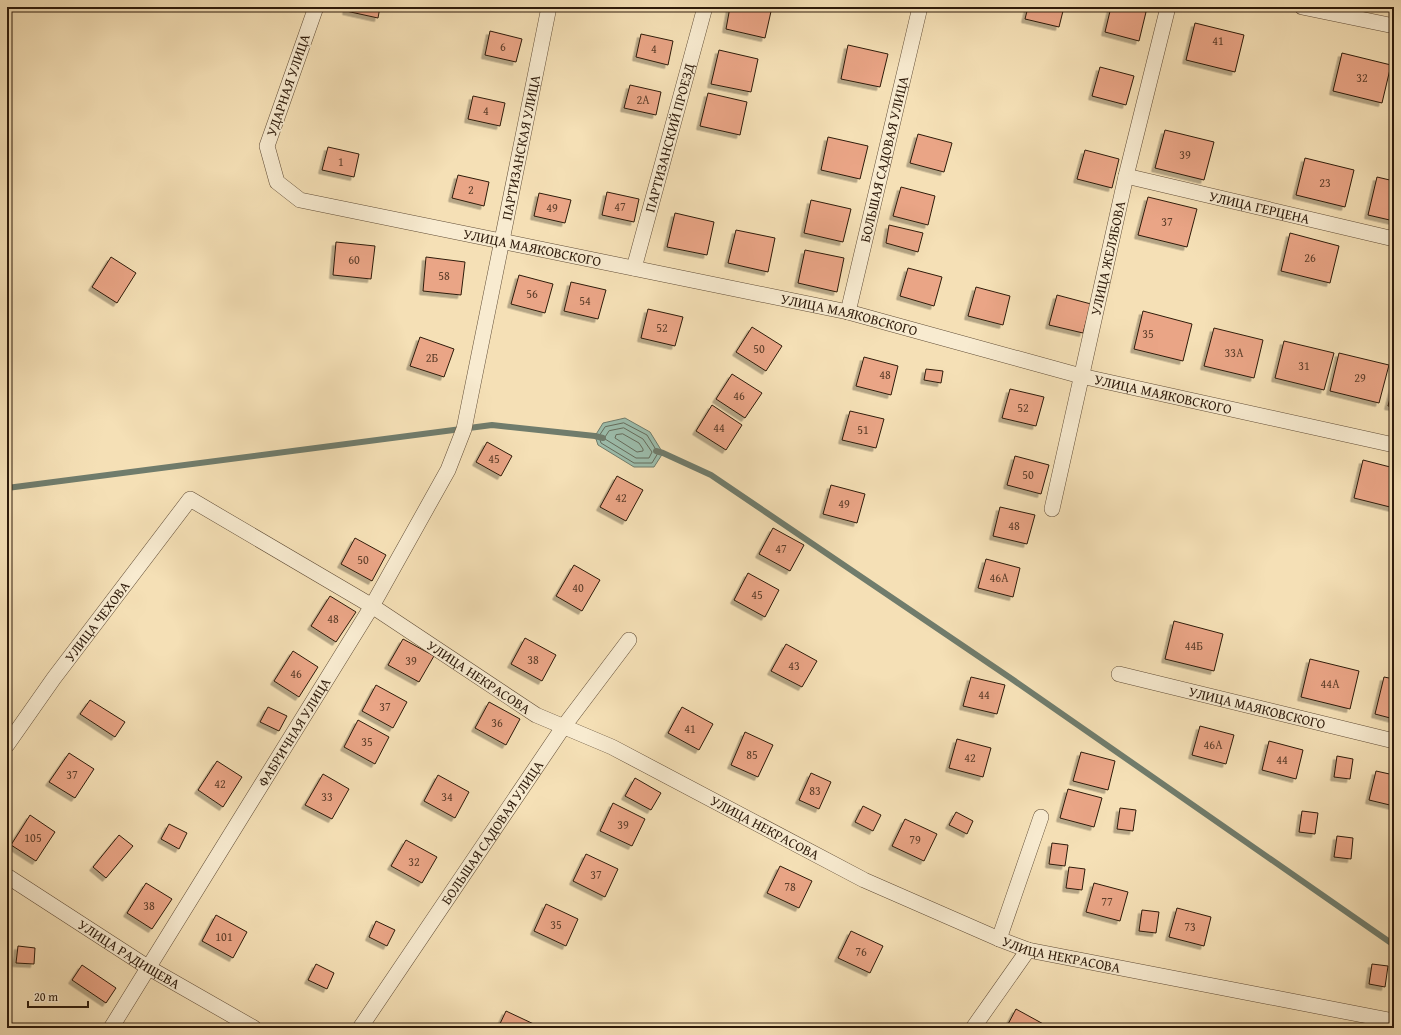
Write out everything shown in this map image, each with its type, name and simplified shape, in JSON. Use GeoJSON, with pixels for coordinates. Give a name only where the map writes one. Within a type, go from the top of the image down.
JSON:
{"type":"FeatureCollection","features":[{"type":"Feature","properties":{"kind":"street","name":"УДАРНАЯ УЛИЦА"},"geometry":{"type":"LineString","coordinates":[[300,200],[278,182],[266,146],[316,7]]}},
{"type":"Feature","properties":{"kind":"street","name":"ПАРТИЗАНСКАЯ УЛИЦА"},"geometry":{"type":"LineString","coordinates":[[464,429],[549,7]]}},
{"type":"Feature","properties":{"kind":"street","name":"ПАРТИЗАНСКИЙ ПРОЕЗД"},"geometry":{"type":"LineString","coordinates":[[634,268],[705,7]]}},
{"type":"Feature","properties":{"kind":"street","name":"БОЛЬШАЯ САДОВАЯ УЛИЦА"},"geometry":{"type":"LineString","coordinates":[[848,312],[920,7]]}},
{"type":"Feature","properties":{"kind":"street","name":"УЛИЦА ЖЕЛЯБОВА"},"geometry":{"type":"LineString","coordinates":[[1052,510],[1126,176],[1168,7]]}},
{"type":"Feature","properties":{"kind":"street"},"geometry":{"type":"LineString","coordinates":[[1302,7],[1394,26]]}},
{"type":"Feature","properties":{"kind":"street","name":"УЛИЦА ГЕРЦЕНА"},"geometry":{"type":"LineString","coordinates":[[1126,176],[1394,239]]}},
{"type":"Feature","properties":{"kind":"street","name":"УЛИЦА МАЯКОВСКОГО"},"geometry":{"type":"LineString","coordinates":[[300,200],[848,312],[1081,376],[1394,445]]}},
{"type":"Feature","properties":{"kind":"street","name":"ФАБРИЧНАЯ УЛИЦА"},"geometry":{"type":"LineString","coordinates":[[111,1028],[372,606],[448,470],[464,429]]}},
{"type":"Feature","properties":{"kind":"street","name":"УЛИЦА НЕКРАСОВА"},"geometry":{"type":"LineString","coordinates":[[190,499],[372,606],[536,715],[612,747],[864,880],[999,939],[1028,950],[1394,1021]]}},
{"type":"Feature","properties":{"kind":"street","name":"УЛИЦА ЧЕХОВА"},"geometry":{"type":"LineString","coordinates":[[7,745],[54,678],[190,499]]}},
{"type":"Feature","properties":{"kind":"street","name":"БОЛЬШАЯ САДОВАЯ УЛИЦА"},"geometry":{"type":"LineString","coordinates":[[360,1028],[564,726],[629,640]]}},
{"type":"Feature","properties":{"kind":"street","name":"УЛИЦА МАЯКОВСКОГО"},"geometry":{"type":"LineString","coordinates":[[1119,674],[1394,741]]}},
{"type":"Feature","properties":{"kind":"street"},"geometry":{"type":"LineString","coordinates":[[999,939],[1041,817]]}},
{"type":"Feature","properties":{"kind":"street","name":"УЛИЦА РАДИЩЕВА"},"geometry":{"type":"LineString","coordinates":[[7,876],[149,968],[254,1028]]}},
{"type":"Feature","properties":{"kind":"street"},"geometry":{"type":"LineString","coordinates":[[973,1028],[1028,950]]}},
{"type":"Feature","properties":{"kind":"water"},"geometry":{"type":"Polygon","coordinates":[[[625,418],[650,432],[663,453],[654,467],[634,467],[598,445],[595,436],[603,423],[625,418]]]}},
{"type":"Feature","properties":{"kind":"building"},"geometry":{"type":"Polygon","coordinates":[[[347,7],[380,7],[378,18],[346,11],[347,7]]]}},
{"type":"Feature","properties":{"kind":"building"},"geometry":{"type":"Polygon","coordinates":[[[730,7],[772,7],[765,38],[726,29],[730,7]]]}},
{"type":"Feature","properties":{"kind":"building"},"geometry":{"type":"Polygon","coordinates":[[[1028,7],[1064,7],[1059,27],[1025,19],[1028,7]]]}},
{"type":"Feature","properties":{"kind":"building"},"geometry":{"type":"Polygon","coordinates":[[[1111,7],[1129,7],[1146,12],[1139,41],[1105,32],[1111,7]]]}},
{"type":"Feature","properties":{"kind":"building"},"geometry":{"type":"Polygon","coordinates":[[[1195,23],[1244,35],[1235,72],[1186,60],[1195,23]]]}},
{"type":"Feature","properties":{"kind":"building"},"geometry":{"type":"Polygon","coordinates":[[[490,31],[522,39],[516,62],[485,55],[490,31]]]}},
{"type":"Feature","properties":{"kind":"building"},"geometry":{"type":"Polygon","coordinates":[[[641,34],[673,41],[668,65],[636,57],[641,34]]]}},
{"type":"Feature","properties":{"kind":"building"},"geometry":{"type":"Polygon","coordinates":[[[848,45],[888,54],[880,87],[841,79],[848,45]]]}},
{"type":"Feature","properties":{"kind":"building"},"geometry":{"type":"Polygon","coordinates":[[[719,50],[758,59],[751,92],[711,84],[719,50]]]}},
{"type":"Feature","properties":{"kind":"building"},"geometry":{"type":"Polygon","coordinates":[[[1342,53],[1391,65],[1382,103],[1333,91],[1342,53]]]}},
{"type":"Feature","properties":{"kind":"building"},"geometry":{"type":"Polygon","coordinates":[[[1100,67],[1134,76],[1126,105],[1092,96],[1100,67]]]}},
{"type":"Feature","properties":{"kind":"building"},"geometry":{"type":"Polygon","coordinates":[[[630,85],[661,92],[656,115],[624,108],[630,85]]]}},
{"type":"Feature","properties":{"kind":"building"},"geometry":{"type":"Polygon","coordinates":[[[708,93],[747,102],[740,135],[700,126],[708,93]]]}},
{"type":"Feature","properties":{"kind":"building"},"geometry":{"type":"Polygon","coordinates":[[[473,96],[505,103],[500,126],[468,119],[473,96]]]}},
{"type":"Feature","properties":{"kind":"building"},"geometry":{"type":"Polygon","coordinates":[[[1165,130],[1214,142],[1204,180],[1155,168],[1165,130]]]}},
{"type":"Feature","properties":{"kind":"building"},"geometry":{"type":"Polygon","coordinates":[[[918,134],[952,143],[944,172],[910,163],[918,134]]]}},
{"type":"Feature","properties":{"kind":"building"},"geometry":{"type":"Polygon","coordinates":[[[828,137],[868,146],[860,179],[821,170],[828,137]]]}},
{"type":"Feature","properties":{"kind":"building"},"geometry":{"type":"Polygon","coordinates":[[[328,147],[359,154],[354,177],[322,170],[328,147]]]}},
{"type":"Feature","properties":{"kind":"building"},"geometry":{"type":"Polygon","coordinates":[[[1085,150],[1119,159],[1112,188],[1077,179],[1085,150]]]}},
{"type":"Feature","properties":{"kind":"building"},"geometry":{"type":"Polygon","coordinates":[[[1305,158],[1354,170],[1345,207],[1296,195],[1305,158]]]}},
{"type":"Feature","properties":{"kind":"building"},"geometry":{"type":"Polygon","coordinates":[[[458,175],[489,182],[484,206],[452,198],[458,175]]]}},
{"type":"Feature","properties":{"kind":"building"},"geometry":{"type":"Polygon","coordinates":[[[1377,177],[1394,181],[1394,221],[1368,215],[1377,177]]]}},
{"type":"Feature","properties":{"kind":"building"},"geometry":{"type":"Polygon","coordinates":[[[901,187],[935,196],[928,225],[893,216],[901,187]]]}},
{"type":"Feature","properties":{"kind":"building"},"geometry":{"type":"Polygon","coordinates":[[[607,192],[639,199],[634,222],[602,215],[607,192]]]}},
{"type":"Feature","properties":{"kind":"building"},"geometry":{"type":"Polygon","coordinates":[[[539,193],[571,200],[565,223],[534,216],[539,193]]]}},
{"type":"Feature","properties":{"kind":"building"},"geometry":{"type":"Polygon","coordinates":[[[1148,197],[1197,209],[1187,247],[1138,235],[1148,197]]]}},
{"type":"Feature","properties":{"kind":"building"},"geometry":{"type":"Polygon","coordinates":[[[811,200],[851,209],[843,242],[804,233],[811,200]]]}},
{"type":"Feature","properties":{"kind":"building"},"geometry":{"type":"Polygon","coordinates":[[[675,213],[714,222],[707,255],[667,247],[675,213]]]}},
{"type":"Feature","properties":{"kind":"building"},"geometry":{"type":"Polygon","coordinates":[[[889,225],[923,233],[918,252],[886,243],[889,225]]]}},
{"type":"Feature","properties":{"kind":"building"},"geometry":{"type":"Polygon","coordinates":[[[736,230],[775,238],[768,272],[728,263],[736,230]]]}},
{"type":"Feature","properties":{"kind":"building"},"geometry":{"type":"Polygon","coordinates":[[[1290,233],[1339,246],[1330,283],[1281,271],[1290,233]]]}},
{"type":"Feature","properties":{"kind":"building"},"geometry":{"type":"Polygon","coordinates":[[[336,242],[375,246],[371,279],[333,275],[336,242]]]}},
{"type":"Feature","properties":{"kind":"building"},"geometry":{"type":"Polygon","coordinates":[[[805,250],[844,258],[837,292],[798,283],[805,250]]]}},
{"type":"Feature","properties":{"kind":"building"},"geometry":{"type":"Polygon","coordinates":[[[111,257],[136,273],[117,303],[92,287],[111,257]]]}},
{"type":"Feature","properties":{"kind":"building"},"geometry":{"type":"Polygon","coordinates":[[[426,257],[465,262],[461,295],[423,291],[426,257]]]}},
{"type":"Feature","properties":{"kind":"building"},"geometry":{"type":"Polygon","coordinates":[[[908,268],[942,277],[934,306],[900,296],[908,268]]]}},
{"type":"Feature","properties":{"kind":"building"},"geometry":{"type":"Polygon","coordinates":[[[519,275],[553,284],[545,313],[511,304],[519,275]]]}},
{"type":"Feature","properties":{"kind":"building"},"geometry":{"type":"Polygon","coordinates":[[[571,282],[606,290],[598,319],[564,311],[571,282]]]}},
{"type":"Feature","properties":{"kind":"building"},"geometry":{"type":"Polygon","coordinates":[[[976,287],[1010,296],[1003,325],[968,316],[976,287]]]}},
{"type":"Feature","properties":{"kind":"building"},"geometry":{"type":"Polygon","coordinates":[[[1057,295],[1091,304],[1083,333],[1049,325],[1057,295]]]}},
{"type":"Feature","properties":{"kind":"building"},"geometry":{"type":"Polygon","coordinates":[[[648,309],[683,317],[675,346],[641,338],[648,309]]]}},
{"type":"Feature","properties":{"kind":"building"},"geometry":{"type":"Polygon","coordinates":[[[1143,311],[1192,324],[1183,361],[1134,349],[1143,311]]]}},
{"type":"Feature","properties":{"kind":"building"},"geometry":{"type":"Polygon","coordinates":[[[752,327],[782,346],[766,371],[736,352],[752,327]]]}},
{"type":"Feature","properties":{"kind":"building"},"geometry":{"type":"Polygon","coordinates":[[[1214,328],[1263,340],[1254,378],[1204,366],[1214,328]]]}},
{"type":"Feature","properties":{"kind":"building"},"geometry":{"type":"Polygon","coordinates":[[[420,337],[454,349],[444,377],[410,366],[420,337]]]}},
{"type":"Feature","properties":{"kind":"building"},"geometry":{"type":"Polygon","coordinates":[[[1284,341],[1334,353],[1324,390],[1275,378],[1284,341]]]}},
{"type":"Feature","properties":{"kind":"building"},"geometry":{"type":"Polygon","coordinates":[[[1339,353],[1389,365],[1379,403],[1330,391],[1339,353]]]}},
{"type":"Feature","properties":{"kind":"building"},"geometry":{"type":"Polygon","coordinates":[[[864,357],[898,366],[891,395],[856,386],[864,357]]]}},
{"type":"Feature","properties":{"kind":"building"},"geometry":{"type":"Polygon","coordinates":[[[926,369],[943,371],[941,383],[924,380],[926,369]]]}},
{"type":"Feature","properties":{"kind":"building"},"geometry":{"type":"Polygon","coordinates":[[[732,374],[762,393],[745,418],[716,399],[732,374]]]}},
{"type":"Feature","properties":{"kind":"building"},"geometry":{"type":"Polygon","coordinates":[[[1394,383],[1394,407],[1388,406],[1394,383]]]}},
{"type":"Feature","properties":{"kind":"building"},"geometry":{"type":"Polygon","coordinates":[[[1010,389],[1044,397],[1036,426],[1002,418],[1010,389]]]}},
{"type":"Feature","properties":{"kind":"building"},"geometry":{"type":"Polygon","coordinates":[[[712,405],[742,425],[726,450],[696,431],[712,405]]]}},
{"type":"Feature","properties":{"kind":"building"},"geometry":{"type":"Polygon","coordinates":[[[850,411],[884,419],[876,448],[842,440],[850,411]]]}},
{"type":"Feature","properties":{"kind":"building"},"geometry":{"type":"Polygon","coordinates":[[[487,442],[512,456],[501,476],[476,462],[487,442]]]}},
{"type":"Feature","properties":{"kind":"building"},"geometry":{"type":"Polygon","coordinates":[[[1015,456],[1049,465],[1041,494],[1007,485],[1015,456]]]}},
{"type":"Feature","properties":{"kind":"building"},"geometry":{"type":"Polygon","coordinates":[[[1363,460],[1394,468],[1394,508],[1354,498],[1363,460]]]}},
{"type":"Feature","properties":{"kind":"building"},"geometry":{"type":"Polygon","coordinates":[[[617,476],[643,490],[626,521],[600,507],[617,476]]]}},
{"type":"Feature","properties":{"kind":"building"},"geometry":{"type":"Polygon","coordinates":[[[831,485],[865,494],[857,523],[823,514],[831,485]]]}},
{"type":"Feature","properties":{"kind":"building"},"geometry":{"type":"Polygon","coordinates":[[[1000,507],[1035,515],[1027,544],[993,536],[1000,507]]]}},
{"type":"Feature","properties":{"kind":"building"},"geometry":{"type":"Polygon","coordinates":[[[773,528],[804,545],[790,571],[759,554],[773,528]]]}},
{"type":"Feature","properties":{"kind":"building"},"geometry":{"type":"Polygon","coordinates":[[[355,538],[386,555],[372,581],[341,564],[355,538]]]}},
{"type":"Feature","properties":{"kind":"building"},"geometry":{"type":"Polygon","coordinates":[[[986,559],[1020,568],[1013,597],[978,588],[986,559]]]}},
{"type":"Feature","properties":{"kind":"building"},"geometry":{"type":"Polygon","coordinates":[[[574,565],[600,580],[582,611],[556,596],[574,565]]]}},
{"type":"Feature","properties":{"kind":"building"},"geometry":{"type":"Polygon","coordinates":[[[748,573],[779,590],[765,617],[734,600],[748,573]]]}},
{"type":"Feature","properties":{"kind":"building"},"geometry":{"type":"Polygon","coordinates":[[[330,596],[356,612],[336,642],[311,626],[330,596]]]}},
{"type":"Feature","properties":{"kind":"building"},"geometry":{"type":"Polygon","coordinates":[[[1174,621],[1223,634],[1214,671],[1165,659],[1174,621]]]}},
{"type":"Feature","properties":{"kind":"building"},"geometry":{"type":"Polygon","coordinates":[[[525,638],[556,655],[542,681],[511,664],[525,638]]]}},
{"type":"Feature","properties":{"kind":"building"},"geometry":{"type":"Polygon","coordinates":[[[403,639],[434,656],[419,682],[388,665],[403,639]]]}},
{"type":"Feature","properties":{"kind":"building"},"geometry":{"type":"Polygon","coordinates":[[[786,644],[817,661],[802,687],[771,671],[786,644]]]}},
{"type":"Feature","properties":{"kind":"building"},"geometry":{"type":"Polygon","coordinates":[[[293,651],[318,667],[299,697],[274,681],[293,651]]]}},
{"type":"Feature","properties":{"kind":"building"},"geometry":{"type":"Polygon","coordinates":[[[1310,659],[1359,671],[1350,709],[1301,697],[1310,659]]]}},
{"type":"Feature","properties":{"kind":"building"},"geometry":{"type":"Polygon","coordinates":[[[971,677],[1005,685],[997,714],[963,706],[971,677]]]}},
{"type":"Feature","properties":{"kind":"building"},"geometry":{"type":"Polygon","coordinates":[[[1384,677],[1394,679],[1394,719],[1375,714],[1384,677]]]}},
{"type":"Feature","properties":{"kind":"building"},"geometry":{"type":"Polygon","coordinates":[[[376,685],[407,702],[393,728],[362,711],[376,685]]]}},
{"type":"Feature","properties":{"kind":"building"},"geometry":{"type":"Polygon","coordinates":[[[90,700],[125,722],[115,737],[80,714],[90,700]]]}},
{"type":"Feature","properties":{"kind":"building"},"geometry":{"type":"Polygon","coordinates":[[[489,702],[520,719],[506,745],[475,728],[489,702]]]}},
{"type":"Feature","properties":{"kind":"building"},"geometry":{"type":"Polygon","coordinates":[[[268,707],[287,716],[279,731],[260,722],[268,707]]]}},
{"type":"Feature","properties":{"kind":"building"},"geometry":{"type":"Polygon","coordinates":[[[682,707],[713,724],[699,750],[668,733],[682,707]]]}},
{"type":"Feature","properties":{"kind":"building"},"geometry":{"type":"Polygon","coordinates":[[[358,720],[389,737],[375,764],[344,747],[358,720]]]}},
{"type":"Feature","properties":{"kind":"building"},"geometry":{"type":"Polygon","coordinates":[[[1200,726],[1234,735],[1226,764],[1192,755],[1200,726]]]}},
{"type":"Feature","properties":{"kind":"building"},"geometry":{"type":"Polygon","coordinates":[[[745,732],[773,745],[758,777],[731,765],[745,732]]]}},
{"type":"Feature","properties":{"kind":"building"},"geometry":{"type":"Polygon","coordinates":[[[957,739],[991,748],[983,777],[949,768],[957,739]]]}},
{"type":"Feature","properties":{"kind":"building"},"geometry":{"type":"Polygon","coordinates":[[[1269,741],[1303,750],[1296,779],[1262,770],[1269,741]]]}},
{"type":"Feature","properties":{"kind":"building"},"geometry":{"type":"Polygon","coordinates":[[[1081,752],[1115,761],[1108,790],[1073,781],[1081,752]]]}},
{"type":"Feature","properties":{"kind":"building"},"geometry":{"type":"Polygon","coordinates":[[[69,753],[94,769],[75,798],[49,782],[69,753]]]}},
{"type":"Feature","properties":{"kind":"building"},"geometry":{"type":"Polygon","coordinates":[[[1337,756],[1353,759],[1350,779],[1334,777],[1337,756]]]}},
{"type":"Feature","properties":{"kind":"building"},"geometry":{"type":"Polygon","coordinates":[[[217,761],[242,777],[223,807],[198,790],[217,761]]]}},
{"type":"Feature","properties":{"kind":"building"},"geometry":{"type":"Polygon","coordinates":[[[1376,771],[1394,775],[1394,806],[1369,800],[1376,771]]]}},
{"type":"Feature","properties":{"kind":"building"},"geometry":{"type":"Polygon","coordinates":[[[811,773],[831,782],[819,809],[799,800],[811,773]]]}},
{"type":"Feature","properties":{"kind":"building"},"geometry":{"type":"Polygon","coordinates":[[[323,774],[349,789],[332,819],[305,805],[323,774]]]}},
{"type":"Feature","properties":{"kind":"building"},"geometry":{"type":"Polygon","coordinates":[[[438,775],[469,792],[455,818],[424,801],[438,775]]]}},
{"type":"Feature","properties":{"kind":"building"},"geometry":{"type":"Polygon","coordinates":[[[635,778],[661,793],[651,810],[625,796],[635,778]]]}},
{"type":"Feature","properties":{"kind":"building"},"geometry":{"type":"Polygon","coordinates":[[[1068,789],[1102,798],[1094,827],[1060,818],[1068,789]]]}},
{"type":"Feature","properties":{"kind":"building"},"geometry":{"type":"Polygon","coordinates":[[[613,803],[645,819],[632,846],[600,831],[613,803]]]}},
{"type":"Feature","properties":{"kind":"building"},"geometry":{"type":"Polygon","coordinates":[[[863,806],[881,815],[873,831],[855,822],[863,806]]]}},
{"type":"Feature","properties":{"kind":"building"},"geometry":{"type":"Polygon","coordinates":[[[1120,808],[1136,810],[1133,831],[1117,829],[1120,808]]]}},
{"type":"Feature","properties":{"kind":"building"},"geometry":{"type":"Polygon","coordinates":[[[1302,811],[1318,813],[1315,834],[1299,832],[1302,811]]]}},
{"type":"Feature","properties":{"kind":"building"},"geometry":{"type":"Polygon","coordinates":[[[956,812],[973,821],[967,834],[949,825],[956,812]]]}},
{"type":"Feature","properties":{"kind":"building"},"geometry":{"type":"Polygon","coordinates":[[[30,815],[55,832],[36,861],[11,845],[30,815]]]}},
{"type":"Feature","properties":{"kind":"building"},"geometry":{"type":"Polygon","coordinates":[[[905,819],[937,834],[924,861],[892,846],[905,819]]]}},
{"type":"Feature","properties":{"kind":"building"},"geometry":{"type":"Polygon","coordinates":[[[169,824],[187,833],[179,849],[161,839],[169,824]]]}},
{"type":"Feature","properties":{"kind":"building"},"geometry":{"type":"Polygon","coordinates":[[[119,835],[133,846],[106,878],[93,867],[119,835]]]}},
{"type":"Feature","properties":{"kind":"building"},"geometry":{"type":"Polygon","coordinates":[[[1337,836],[1353,838],[1351,859],[1334,857],[1337,836]]]}},
{"type":"Feature","properties":{"kind":"building"},"geometry":{"type":"Polygon","coordinates":[[[406,840],[437,857],[422,883],[391,866],[406,840]]]}},
{"type":"Feature","properties":{"kind":"building"},"geometry":{"type":"Polygon","coordinates":[[[1052,843],[1068,845],[1065,866],[1049,864],[1052,843]]]}},
{"type":"Feature","properties":{"kind":"building"},"geometry":{"type":"Polygon","coordinates":[[[586,854],[618,869],[605,897],[573,881],[586,854]]]}},
{"type":"Feature","properties":{"kind":"building"},"geometry":{"type":"Polygon","coordinates":[[[780,866],[812,881],[799,908],[767,893],[780,866]]]}},
{"type":"Feature","properties":{"kind":"building"},"geometry":{"type":"Polygon","coordinates":[[[1069,867],[1085,869],[1082,890],[1066,888],[1069,867]]]}},
{"type":"Feature","properties":{"kind":"building"},"geometry":{"type":"Polygon","coordinates":[[[146,883],[172,899],[152,929],[127,913],[146,883]]]}},
{"type":"Feature","properties":{"kind":"building"},"geometry":{"type":"Polygon","coordinates":[[[1094,883],[1128,892],[1120,921],[1086,912],[1094,883]]]}},
{"type":"Feature","properties":{"kind":"building"},"geometry":{"type":"Polygon","coordinates":[[[546,904],[578,919],[566,946],[534,931],[546,904]]]}},
{"type":"Feature","properties":{"kind":"building"},"geometry":{"type":"Polygon","coordinates":[[[1177,908],[1211,917],[1204,946],[1169,937],[1177,908]]]}},
{"type":"Feature","properties":{"kind":"building"},"geometry":{"type":"Polygon","coordinates":[[[1142,910],[1159,912],[1156,933],[1139,931],[1142,910]]]}},
{"type":"Feature","properties":{"kind":"building"},"geometry":{"type":"Polygon","coordinates":[[[216,915],[247,932],[233,958],[202,941],[216,915]]]}},
{"type":"Feature","properties":{"kind":"building"},"geometry":{"type":"Polygon","coordinates":[[[376,921],[395,930],[387,946],[369,937],[376,921]]]}},
{"type":"Feature","properties":{"kind":"building"},"geometry":{"type":"Polygon","coordinates":[[[851,931],[883,946],[870,973],[838,958],[851,931]]]}},
{"type":"Feature","properties":{"kind":"building"},"geometry":{"type":"Polygon","coordinates":[[[18,946],[35,948],[34,964],[16,963],[18,946]]]}},
{"type":"Feature","properties":{"kind":"building"},"geometry":{"type":"Polygon","coordinates":[[[316,964],[334,973],[327,989],[308,980],[316,964]]]}},
{"type":"Feature","properties":{"kind":"building"},"geometry":{"type":"Polygon","coordinates":[[[1372,964],[1388,966],[1385,987],[1369,984],[1372,964]]]}},
{"type":"Feature","properties":{"kind":"building"},"geometry":{"type":"Polygon","coordinates":[[[82,965],[116,988],[106,1003],[72,980],[82,965]]]}},
{"type":"Feature","properties":{"kind":"building"},"geometry":{"type":"Polygon","coordinates":[[[1016,1009],[1047,1026],[1046,1028],[1006,1028],[1016,1009]]]}},
{"type":"Feature","properties":{"kind":"building"},"geometry":{"type":"Polygon","coordinates":[[[506,1011],[538,1026],[537,1028],[498,1028],[506,1011]]]}},
{"type":"Feature","properties":{"kind":"waterway"},"geometry":{"type":"LineString","coordinates":[[7,488],[492,425],[603,438]]}},
{"type":"Feature","properties":{"kind":"waterway"},"geometry":{"type":"LineString","coordinates":[[656,451],[711,475],[1009,677],[1394,945]]}}]}
